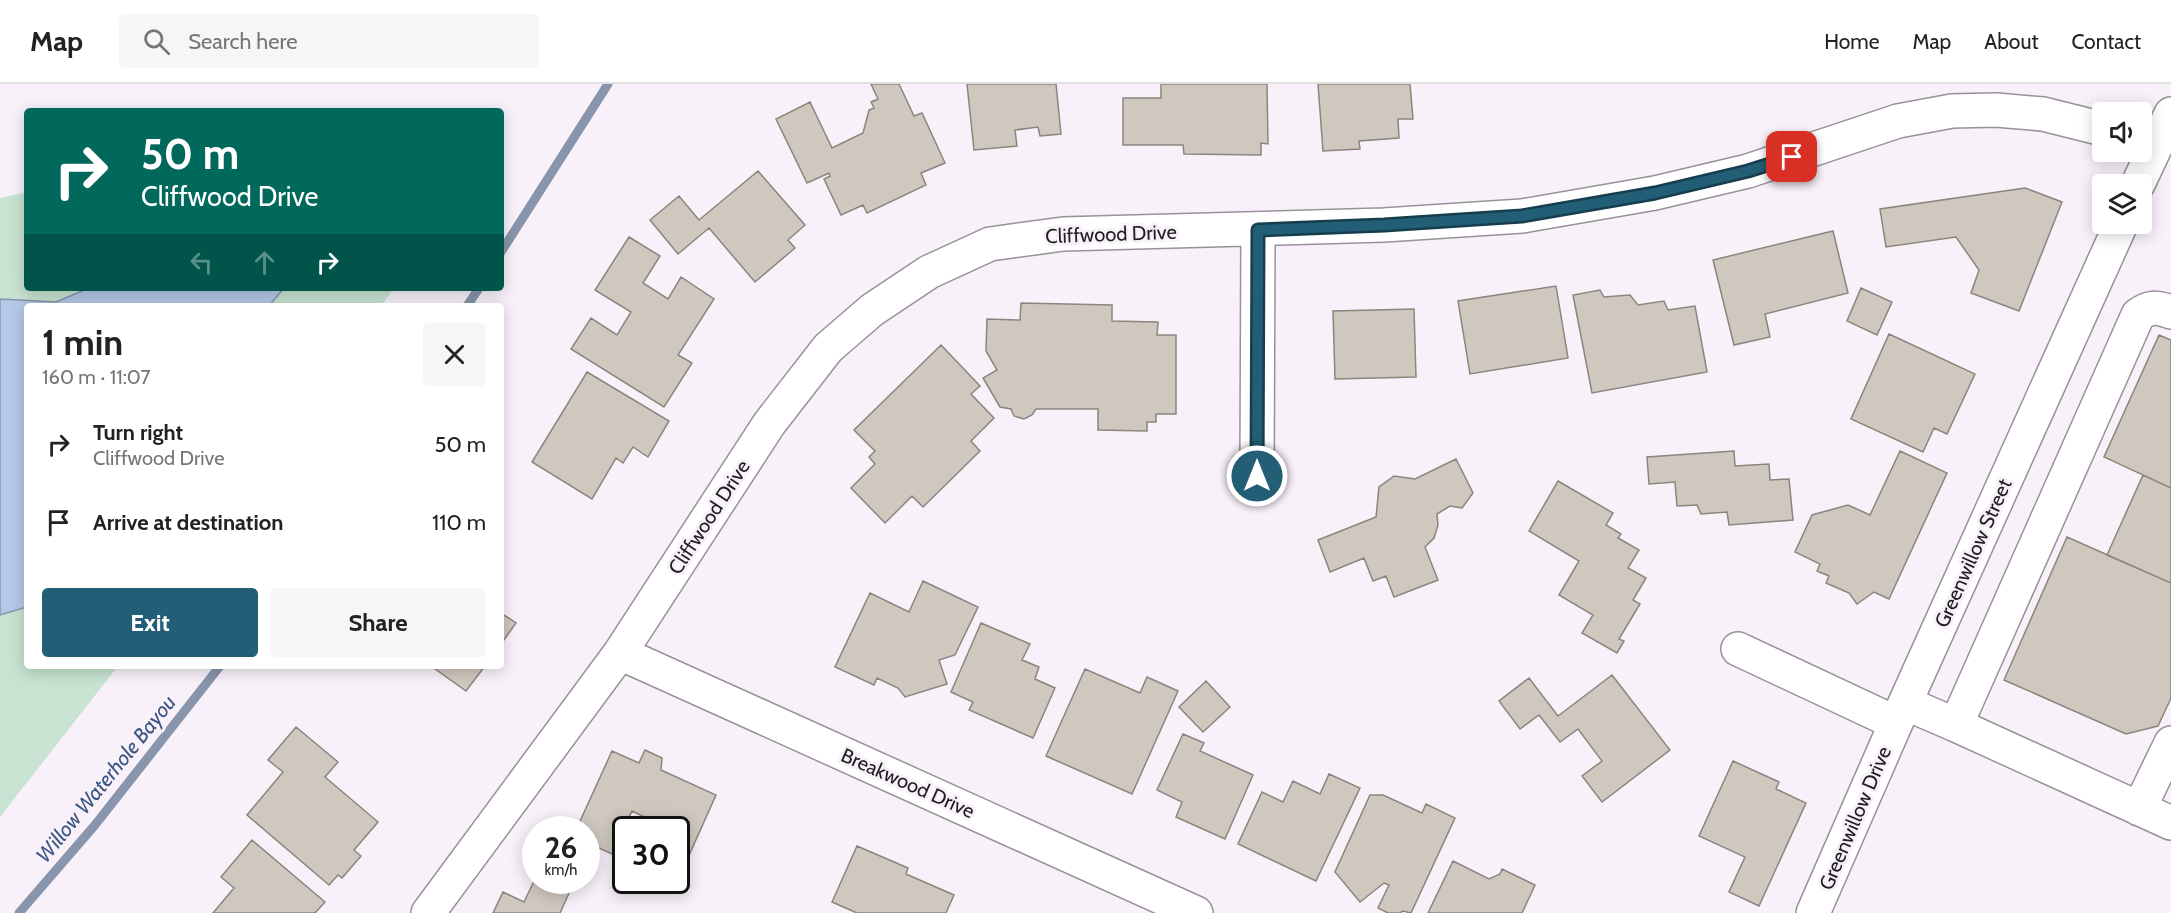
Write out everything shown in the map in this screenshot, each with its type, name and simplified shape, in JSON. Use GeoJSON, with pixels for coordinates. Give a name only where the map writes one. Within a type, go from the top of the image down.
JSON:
{"type":"FeatureCollection","features":[{"type":"Feature","properties":{"kind":"street","name":"Cliffwood Drive"},"geometry":{"type":"LineString","coordinates":[[428,913],[620,653],[776,415],[828,348],[872,310],[929,272],[990,244],[1063,234],[1258,230],[1522,216],[1655,193],[1748,171],[1898,121],[1952,111],[1996,110],[2043,114],[2092,126]]}},
{"type":"Feature","properties":{"kind":"street"},"geometry":{"type":"LineString","coordinates":[[2152,140],[2171,114]]}},
{"type":"Feature","properties":{"kind":"street"},"geometry":{"type":"LineString","coordinates":[[1257,476],[1258,230]]}},
{"type":"Feature","properties":{"kind":"street","name":"Greenwillow Street"},"geometry":{"type":"LineString","coordinates":[[1901,713],[2117,234]]}},
{"type":"Feature","properties":{"kind":"street"},"geometry":{"type":"LineString","coordinates":[[1956,725],[2138,315],[2147,309],[2158,307],[2171,312]]}},
{"type":"Feature","properties":{"kind":"street"},"geometry":{"type":"LineString","coordinates":[[1738,649],[1901,713],[1956,725],[2171,823]]}},
{"type":"Feature","properties":{"kind":"street","name":"Breakwood Drive"},"geometry":{"type":"LineString","coordinates":[[620,653],[1196,913]]}},
{"type":"Feature","properties":{"kind":"street","name":"Greenwillow Drive"},"geometry":{"type":"LineString","coordinates":[[1813,913],[1901,713]]}},
{"type":"Feature","properties":{"kind":"street"},"geometry":{"type":"LineString","coordinates":[[2139,809],[2171,743]]}},
{"type":"Feature","properties":{"kind":"green space"},"geometry":{"type":"Polygon","coordinates":[[[24,193],[24,291],[82,291],[56,302],[0,299],[0,198],[24,193]]]}},
{"type":"Feature","properties":{"kind":"green space"},"geometry":{"type":"Polygon","coordinates":[[[282,291],[392,291],[383,303],[272,303],[282,291]]]}},
{"type":"Feature","properties":{"kind":"green space"},"geometry":{"type":"Polygon","coordinates":[[[24,608],[24,669],[116,669],[0,817],[0,615],[24,608]]]}},
{"type":"Feature","properties":{"kind":"water"},"geometry":{"type":"Polygon","coordinates":[[[82,291],[282,291],[272,303],[24,303],[24,608],[0,615],[0,299],[56,302],[82,291]]]}},
{"type":"Feature","properties":{"kind":"building"},"geometry":{"type":"Polygon","coordinates":[[[871,84],[899,84],[914,116],[922,113],[945,163],[921,173],[926,185],[867,213],[863,205],[841,215],[824,179],[830,176],[829,173],[807,183],[776,119],[810,102],[832,148],[863,133],[869,110],[874,108],[871,102],[878,99],[871,84]]]}},
{"type":"Feature","properties":{"kind":"building"},"geometry":{"type":"Polygon","coordinates":[[[967,84],[1056,84],[1061,134],[1040,136],[1038,127],[1015,130],[1017,146],[974,150],[967,84]]]}},
{"type":"Feature","properties":{"kind":"building"},"geometry":{"type":"Polygon","coordinates":[[[1161,84],[1267,84],[1268,144],[1261,143],[1261,155],[1184,154],[1183,145],[1123,145],[1123,98],[1161,98],[1161,84]]]}},
{"type":"Feature","properties":{"kind":"building"},"geometry":{"type":"Polygon","coordinates":[[[1318,84],[1410,84],[1413,119],[1398,119],[1399,138],[1359,141],[1360,149],[1323,151],[1318,84]]]}},
{"type":"Feature","properties":{"kind":"building"},"geometry":{"type":"Polygon","coordinates":[[[758,171],[805,225],[788,240],[795,248],[755,282],[709,228],[678,254],[650,220],[679,196],[699,220],[758,171]]]}},
{"type":"Feature","properties":{"kind":"building"},"geometry":{"type":"Polygon","coordinates":[[[2025,188],[2062,202],[2019,311],[1971,293],[1979,270],[1956,237],[1886,247],[1880,209],[2025,188]]]}},
{"type":"Feature","properties":{"kind":"building"},"geometry":{"type":"Polygon","coordinates":[[[1833,231],[1848,293],[1765,314],[1770,337],[1734,345],[1713,260],[1833,231]]]}},
{"type":"Feature","properties":{"kind":"building"},"geometry":{"type":"Polygon","coordinates":[[[629,237],[660,256],[643,283],[668,299],[681,277],[714,299],[678,355],[692,363],[664,407],[571,349],[591,318],[617,335],[631,312],[595,290],[629,237]]]}},
{"type":"Feature","properties":{"kind":"building"},"geometry":{"type":"Polygon","coordinates":[[[1556,286],[1568,358],[1470,374],[1458,301],[1556,286]]]}},
{"type":"Feature","properties":{"kind":"building"},"geometry":{"type":"Polygon","coordinates":[[[1861,288],[1892,302],[1877,335],[1847,321],[1861,288]]]}},
{"type":"Feature","properties":{"kind":"building"},"geometry":{"type":"Polygon","coordinates":[[[1600,290],[1604,297],[1630,295],[1638,305],[1664,301],[1668,310],[1695,306],[1707,372],[1592,393],[1573,295],[1600,290]]]}},
{"type":"Feature","properties":{"kind":"building"},"geometry":{"type":"Polygon","coordinates":[[[1021,303],[1112,305],[1112,321],[1158,322],[1157,335],[1176,335],[1176,414],[1156,414],[1156,422],[1147,422],[1147,431],[1098,430],[1098,409],[1036,409],[1032,415],[1024,419],[1014,416],[1011,409],[1000,407],[983,378],[997,370],[986,351],[987,319],[1020,320],[1021,303]]]}},
{"type":"Feature","properties":{"kind":"building"},"geometry":{"type":"Polygon","coordinates":[[[1414,309],[1416,377],[1335,379],[1333,311],[1414,309]]]}},
{"type":"Feature","properties":{"kind":"building"},"geometry":{"type":"Polygon","coordinates":[[[1889,334],[1975,374],[1947,434],[1934,428],[1923,452],[1851,419],[1889,334]]]}},
{"type":"Feature","properties":{"kind":"building"},"geometry":{"type":"Polygon","coordinates":[[[2159,335],[2171,340],[2171,488],[2104,457],[2159,335]]]}},
{"type":"Feature","properties":{"kind":"building"},"geometry":{"type":"Polygon","coordinates":[[[941,345],[980,386],[971,394],[994,418],[971,441],[980,451],[923,507],[912,496],[885,523],[851,488],[875,464],[869,457],[875,451],[854,430],[941,345]]]}},
{"type":"Feature","properties":{"kind":"building"},"geometry":{"type":"Polygon","coordinates":[[[587,372],[669,421],[648,457],[633,447],[623,463],[616,458],[592,499],[532,462],[587,372]]]}},
{"type":"Feature","properties":{"kind":"building"},"geometry":{"type":"Polygon","coordinates":[[[1734,451],[1735,466],[1769,464],[1770,480],[1789,479],[1793,520],[1729,525],[1727,512],[1701,514],[1697,505],[1677,506],[1675,482],[1649,484],[1647,457],[1734,451]]]}},
{"type":"Feature","properties":{"kind":"building"},"geometry":{"type":"Polygon","coordinates":[[[1900,451],[1947,473],[1889,599],[1874,592],[1857,604],[1849,593],[1826,583],[1829,576],[1817,571],[1820,564],[1795,552],[1812,515],[1848,505],[1870,515],[1900,451]]]}},
{"type":"Feature","properties":{"kind":"building"},"geometry":{"type":"Polygon","coordinates":[[[1456,459],[1473,493],[1462,508],[1450,506],[1437,514],[1438,525],[1434,538],[1425,547],[1438,580],[1394,597],[1386,576],[1373,581],[1364,558],[1330,572],[1318,540],[1376,517],[1379,487],[1394,476],[1415,479],[1456,459]]]}},
{"type":"Feature","properties":{"kind":"building"},"geometry":{"type":"Polygon","coordinates":[[[2143,475],[2171,488],[2171,583],[2107,555],[2143,475]]]}},
{"type":"Feature","properties":{"kind":"building"},"geometry":{"type":"Polygon","coordinates":[[[1558,481],[1613,513],[1606,525],[1621,534],[1618,538],[1639,550],[1628,568],[1646,578],[1633,600],[1640,604],[1619,639],[1624,641],[1617,653],[1582,633],[1593,615],[1559,595],[1579,561],[1529,531],[1558,481]]]}},
{"type":"Feature","properties":{"kind":"building"},"geometry":{"type":"Polygon","coordinates":[[[2067,537],[2171,583],[2171,698],[2158,726],[2126,734],[2004,680],[2067,537]]]}},
{"type":"Feature","properties":{"kind":"building"},"geometry":{"type":"Polygon","coordinates":[[[923,581],[978,607],[955,655],[939,660],[947,684],[905,697],[898,688],[877,678],[874,685],[835,667],[870,593],[909,612],[923,581]]]}},
{"type":"Feature","properties":{"kind":"building"},"geometry":{"type":"Polygon","coordinates":[[[504,615],[516,623],[504,640],[504,615]]]}},
{"type":"Feature","properties":{"kind":"building"},"geometry":{"type":"Polygon","coordinates":[[[981,623],[1030,644],[1022,660],[1039,667],[1035,679],[1055,688],[1033,738],[969,710],[973,702],[951,692],[981,623]]]}},
{"type":"Feature","properties":{"kind":"building"},"geometry":{"type":"Polygon","coordinates":[[[435,669],[483,669],[466,691],[435,669]]]}},
{"type":"Feature","properties":{"kind":"building"},"geometry":{"type":"Polygon","coordinates":[[[1085,669],[1140,693],[1147,677],[1178,691],[1132,794],[1046,756],[1085,669]]]}},
{"type":"Feature","properties":{"kind":"building"},"geometry":{"type":"Polygon","coordinates":[[[1612,675],[1670,750],[1602,802],[1582,776],[1602,761],[1578,729],[1560,742],[1539,715],[1520,729],[1499,701],[1529,678],[1558,716],[1612,675]]]}},
{"type":"Feature","properties":{"kind":"building"},"geometry":{"type":"Polygon","coordinates":[[[1206,681],[1230,707],[1203,732],[1179,707],[1206,681]]]}},
{"type":"Feature","properties":{"kind":"building"},"geometry":{"type":"Polygon","coordinates":[[[296,727],[338,762],[325,777],[378,822],[354,850],[361,856],[342,878],[338,875],[329,885],[247,815],[283,772],[268,760],[296,727]]]}},
{"type":"Feature","properties":{"kind":"building"},"geometry":{"type":"Polygon","coordinates":[[[1183,734],[1204,743],[1200,751],[1253,775],[1225,839],[1176,817],[1182,802],[1157,790],[1183,734]]]}},
{"type":"Feature","properties":{"kind":"building"},"geometry":{"type":"Polygon","coordinates":[[[645,750],[662,758],[661,770],[716,795],[690,853],[690,816],[642,816],[632,811],[630,816],[612,816],[612,854],[600,848],[600,816],[582,816],[612,751],[639,763],[645,750]]]}},
{"type":"Feature","properties":{"kind":"building"},"geometry":{"type":"Polygon","coordinates":[[[1733,761],[1779,782],[1776,789],[1806,803],[1759,906],[1729,892],[1745,857],[1699,836],[1733,761]]]}},
{"type":"Feature","properties":{"kind":"building"},"geometry":{"type":"Polygon","coordinates":[[[1329,774],[1360,788],[1316,881],[1238,844],[1262,792],[1283,802],[1293,781],[1320,794],[1329,774]]]}},
{"type":"Feature","properties":{"kind":"building"},"geometry":{"type":"Polygon","coordinates":[[[1370,795],[1383,795],[1422,813],[1426,804],[1455,818],[1411,913],[1403,911],[1388,913],[1378,908],[1389,885],[1384,883],[1360,902],[1335,872],[1370,795]]]}},
{"type":"Feature","properties":{"kind":"building"},"geometry":{"type":"Polygon","coordinates":[[[252,840],[325,902],[315,913],[213,913],[234,888],[221,877],[252,840]]]}},
{"type":"Feature","properties":{"kind":"building"},"geometry":{"type":"Polygon","coordinates":[[[857,846],[908,868],[906,874],[954,895],[946,913],[857,913],[832,902],[857,846]]]}},
{"type":"Feature","properties":{"kind":"building"},"geometry":{"type":"Polygon","coordinates":[[[1453,861],[1489,879],[1500,874],[1502,869],[1535,885],[1522,913],[1428,913],[1453,861]]]}},
{"type":"Feature","properties":{"kind":"building"},"geometry":{"type":"Polygon","coordinates":[[[503,892],[524,902],[528,894],[569,894],[560,913],[493,913],[503,892]]]}},
{"type":"Feature","properties":{"kind":"waterway","name":"Willow Waterhole Bayou"},"geometry":{"type":"LineString","coordinates":[[504,247],[608,84]]}},
{"type":"Feature","properties":{"kind":"waterway","name":"Willow Waterhole Bayou"},"geometry":{"type":"LineString","coordinates":[[469,303],[477,291]]}},
{"type":"Feature","properties":{"kind":"waterway","name":"Willow Waterhole Bayou"},"geometry":{"type":"LineString","coordinates":[[19,913],[95,825],[218,669]]}},
{"type":"Feature","properties":{"kind":"route"},"geometry":{"type":"LineString","coordinates":[[1257,476],[1258,230],[1522,216],[1655,193],[1748,171],[1792,157]]}}]}
